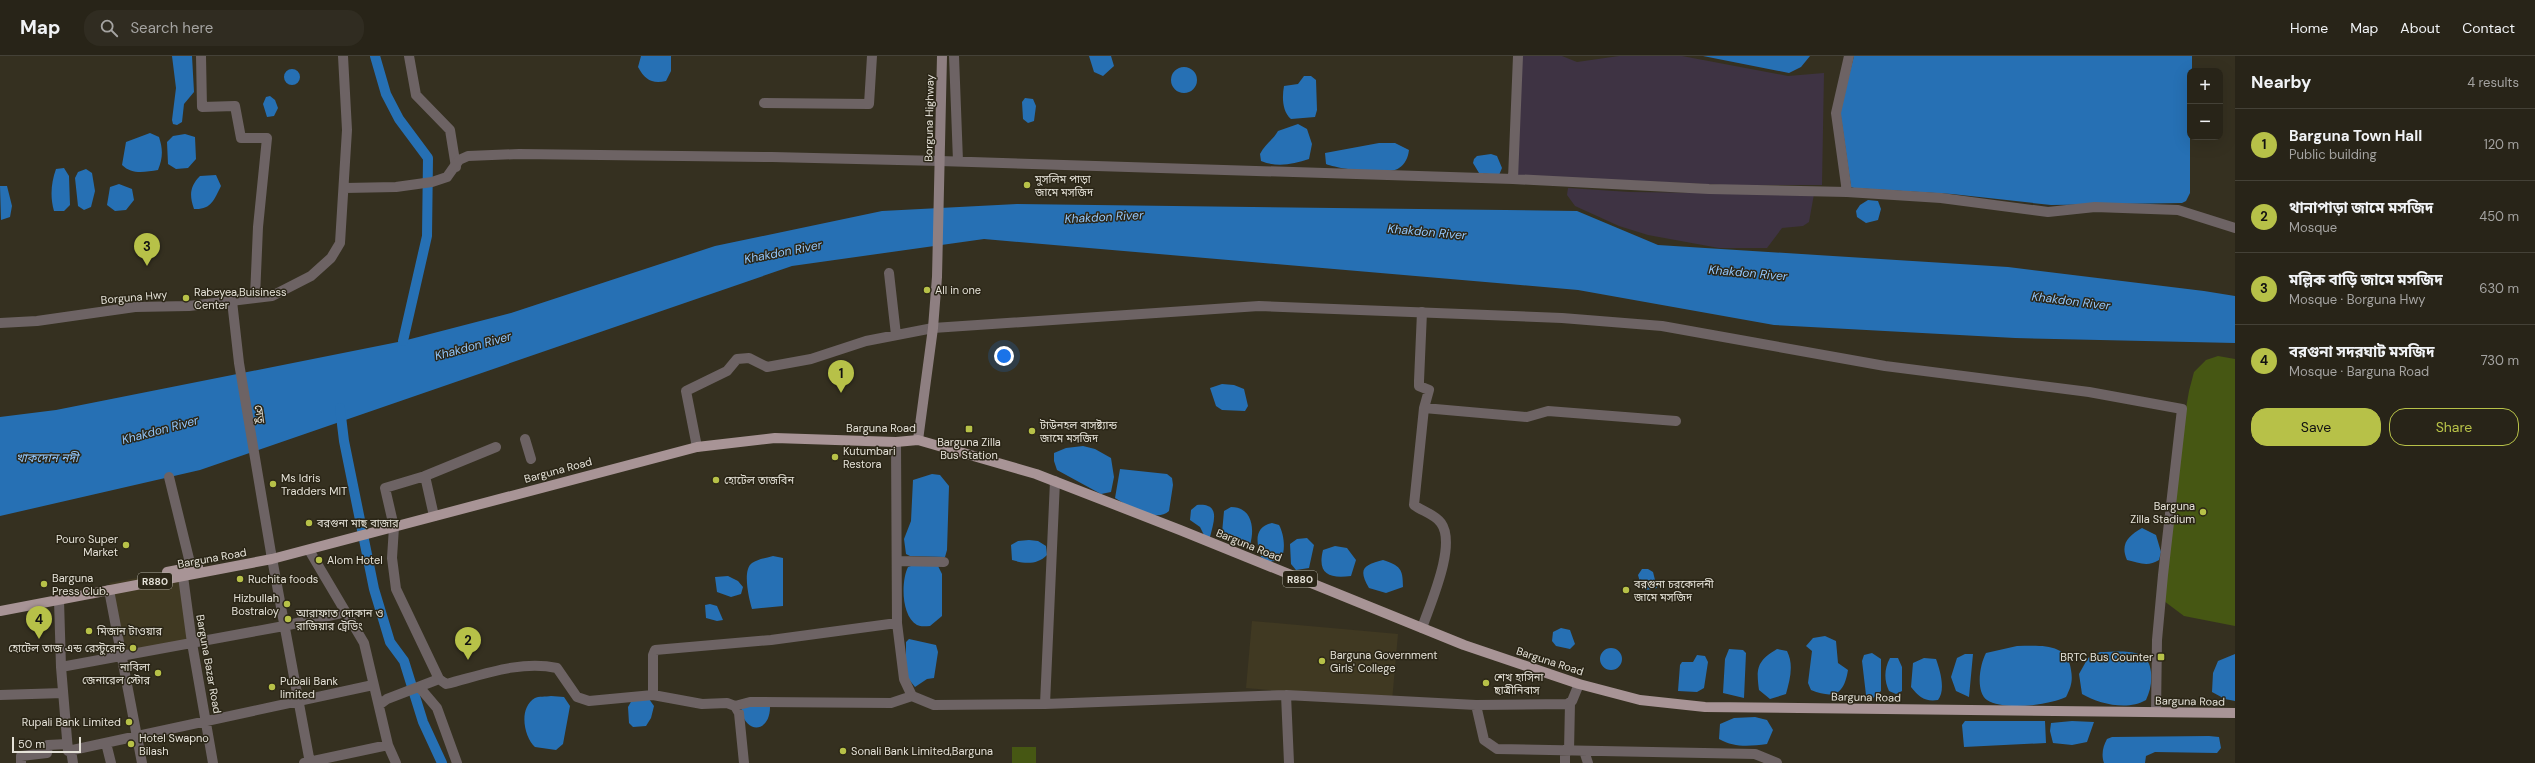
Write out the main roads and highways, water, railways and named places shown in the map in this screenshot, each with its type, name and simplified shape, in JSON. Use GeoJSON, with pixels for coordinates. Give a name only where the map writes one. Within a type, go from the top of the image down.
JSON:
{"type":"FeatureCollection","features":[{"type":"Feature","properties":{"kind":"main road","name":"Borguna Highway"},"geometry":{"type":"LineString","coordinates":[[918,440],[933,328],[937,277],[942,56]]}},
{"type":"Feature","properties":{"kind":"main road","name":"Barguna Road"},"geometry":{"type":"LineString","coordinates":[[0,605],[185,570],[309,550],[330,543],[697,448],[775,438],[896,442],[918,440],[1055,481],[1464,645],[1579,684],[1640,700],[1705,707],[2235,713]]}},
{"type":"Feature","properties":{"kind":"main road","name":"Barguna Road"},"geometry":{"type":"LineString","coordinates":[[0,610],[109,590],[185,570]]}},
{"type":"Feature","properties":{"kind":"water"},"geometry":{"type":"Polygon","coordinates":[[[172,56],[192,56],[194,92],[184,104],[182,122],[177,125],[173,124],[172,120],[176,88],[172,56]]]}},
{"type":"Feature","properties":{"kind":"water"},"geometry":{"type":"Polygon","coordinates":[[[641,56],[671,56],[671,71],[666,81],[657,82],[649,80],[643,75],[638,67],[641,56]]]}},
{"type":"Feature","properties":{"kind":"water"},"geometry":{"type":"Polygon","coordinates":[[[1089,56],[1111,56],[1114,66],[1103,76],[1094,72],[1089,56]]]}},
{"type":"Feature","properties":{"kind":"water"},"geometry":{"type":"Polygon","coordinates":[[[1703,56],[1810,56],[1801,67],[1789,73],[1703,56]]]}},
{"type":"Feature","properties":{"kind":"water"},"geometry":{"type":"Polygon","coordinates":[[[1854,56],[2192,56],[2192,68],[2187,68],[2187,140],[2190,140],[2190,193],[2186,201],[2182,203],[2051,205],[1952,194],[1854,188],[1851,187],[1840,110],[1854,56]]]}},
{"type":"Feature","properties":{"kind":"water"},"geometry":{"type":"Polygon","coordinates":[[[1184,67],[1193,71],[1197,80],[1193,89],[1184,93],[1175,89],[1171,80],[1175,71],[1184,67]]]}},
{"type":"Feature","properties":{"kind":"water"},"geometry":{"type":"Polygon","coordinates":[[[289,69],[295,69],[300,74],[298,83],[295,85],[289,85],[284,80],[284,74],[289,69]]]}},
{"type":"Feature","properties":{"kind":"water"},"geometry":{"type":"Polygon","coordinates":[[[1304,76],[1311,76],[1316,80],[1317,110],[1315,117],[1291,119],[1288,116],[1283,104],[1284,86],[1298,84],[1304,76]]]}},
{"type":"Feature","properties":{"kind":"water"},"geometry":{"type":"Polygon","coordinates":[[[270,96],[275,100],[278,108],[274,116],[267,117],[263,104],[266,97],[270,96]]]}},
{"type":"Feature","properties":{"kind":"water"},"geometry":{"type":"Polygon","coordinates":[[[1025,98],[1033,99],[1036,106],[1034,121],[1028,123],[1023,119],[1022,102],[1025,98]]]}},
{"type":"Feature","properties":{"kind":"water"},"geometry":{"type":"Polygon","coordinates":[[[1298,124],[1307,129],[1312,144],[1309,159],[1291,164],[1279,165],[1261,161],[1260,154],[1278,131],[1298,124]]]}},
{"type":"Feature","properties":{"kind":"water"},"geometry":{"type":"Polygon","coordinates":[[[150,133],[159,137],[161,146],[162,157],[158,170],[134,172],[122,165],[126,142],[150,133]]]}},
{"type":"Feature","properties":{"kind":"water"},"geometry":{"type":"Polygon","coordinates":[[[185,134],[195,137],[196,159],[188,168],[176,169],[168,164],[167,142],[173,136],[185,134]]]}},
{"type":"Feature","properties":{"kind":"water"},"geometry":{"type":"Polygon","coordinates":[[[1379,143],[1395,143],[1409,150],[1405,163],[1399,168],[1393,170],[1374,172],[1351,170],[1326,164],[1325,153],[1379,143]]]}},
{"type":"Feature","properties":{"kind":"water"},"geometry":{"type":"Polygon","coordinates":[[[1491,154],[1497,156],[1502,168],[1499,175],[1479,173],[1473,163],[1474,159],[1477,156],[1491,154]]]}},
{"type":"Feature","properties":{"kind":"water"},"geometry":{"type":"Polygon","coordinates":[[[64,168],[69,176],[70,205],[64,211],[54,211],[52,195],[53,180],[56,169],[64,168]]]}},
{"type":"Feature","properties":{"kind":"water"},"geometry":{"type":"Polygon","coordinates":[[[86,169],[92,173],[95,191],[91,207],[84,210],[78,206],[75,178],[78,172],[86,169]]]}},
{"type":"Feature","properties":{"kind":"water"},"geometry":{"type":"Polygon","coordinates":[[[216,175],[221,186],[214,200],[204,208],[194,209],[191,199],[191,191],[194,183],[200,176],[216,175]]]}},
{"type":"Feature","properties":{"kind":"water"},"geometry":{"type":"Polygon","coordinates":[[[119,184],[132,189],[134,200],[126,210],[115,211],[107,205],[110,187],[119,184]]]}},
{"type":"Feature","properties":{"kind":"water"},"geometry":{"type":"Polygon","coordinates":[[[0,186],[7,186],[12,206],[10,217],[1,220],[0,186]]]}},
{"type":"Feature","properties":{"kind":"water"},"geometry":{"type":"Polygon","coordinates":[[[1868,200],[1878,201],[1881,209],[1878,220],[1866,223],[1857,217],[1856,211],[1860,205],[1868,200]]]}},
{"type":"Feature","properties":{"kind":"water","name":"খাকদোন নদী"},"geometry":{"type":"Polygon","coordinates":[[[1017,204],[1577,211],[1658,245],[2008,267],[2235,296],[2235,343],[2015,338],[1774,325],[1578,290],[984,239],[792,266],[200,470],[0,516],[0,417],[56,410],[403,341],[511,313],[715,246],[882,211],[1017,204]]]}},
{"type":"Feature","properties":{"kind":"water"},"geometry":{"type":"Polygon","coordinates":[[[1222,384],[1234,385],[1244,389],[1248,406],[1245,411],[1222,410],[1216,406],[1210,388],[1222,384]]]}},
{"type":"Feature","properties":{"kind":"water"},"geometry":{"type":"Polygon","coordinates":[[[1083,446],[1095,449],[1111,458],[1114,477],[1111,492],[1101,494],[1057,470],[1054,461],[1054,453],[1066,448],[1083,446]]]}},
{"type":"Feature","properties":{"kind":"water"},"geometry":{"type":"Polygon","coordinates":[[[1120,469],[1167,474],[1172,478],[1173,485],[1169,511],[1157,515],[1150,514],[1134,509],[1115,498],[1120,469]]]}},
{"type":"Feature","properties":{"kind":"water"},"geometry":{"type":"Polygon","coordinates":[[[932,474],[940,475],[949,486],[947,550],[945,557],[910,556],[906,554],[904,539],[911,521],[913,480],[932,474]]]}},
{"type":"Feature","properties":{"kind":"water"},"geometry":{"type":"Polygon","coordinates":[[[1197,505],[1205,505],[1213,510],[1214,519],[1210,537],[1205,537],[1200,527],[1190,520],[1191,510],[1197,505]]]}},
{"type":"Feature","properties":{"kind":"water"},"geometry":{"type":"Polygon","coordinates":[[[1231,507],[1238,508],[1248,515],[1252,526],[1250,545],[1238,546],[1228,540],[1222,533],[1224,511],[1231,507]]]}},
{"type":"Feature","properties":{"kind":"water"},"geometry":{"type":"Polygon","coordinates":[[[1272,523],[1279,525],[1281,529],[1284,551],[1281,559],[1270,562],[1261,557],[1258,546],[1258,536],[1262,528],[1272,523]]]}},
{"type":"Feature","properties":{"kind":"water"},"geometry":{"type":"Polygon","coordinates":[[[2142,528],[2156,535],[2161,552],[2159,560],[2155,562],[2143,564],[2127,560],[2124,549],[2125,545],[2129,537],[2142,528]]]}},
{"type":"Feature","properties":{"kind":"water"},"geometry":{"type":"Polygon","coordinates":[[[1307,538],[1314,545],[1309,568],[1296,570],[1291,564],[1290,544],[1297,539],[1307,538]]]}},
{"type":"Feature","properties":{"kind":"water"},"geometry":{"type":"Polygon","coordinates":[[[1018,541],[1038,541],[1046,546],[1047,555],[1039,561],[1031,563],[1012,560],[1011,545],[1018,541]]]}},
{"type":"Feature","properties":{"kind":"water"},"geometry":{"type":"Polygon","coordinates":[[[1335,546],[1347,548],[1356,560],[1351,576],[1336,577],[1326,573],[1323,570],[1323,550],[1335,546]]]}},
{"type":"Feature","properties":{"kind":"water"},"geometry":{"type":"Polygon","coordinates":[[[773,556],[783,558],[783,606],[752,609],[747,585],[747,572],[752,563],[757,560],[773,556]]]}},
{"type":"Feature","properties":{"kind":"water"},"geometry":{"type":"Polygon","coordinates":[[[1383,560],[1397,566],[1401,572],[1403,587],[1386,593],[1369,588],[1364,576],[1364,569],[1371,564],[1383,560]]]}},
{"type":"Feature","properties":{"kind":"water"},"geometry":{"type":"Polygon","coordinates":[[[914,565],[938,566],[942,574],[942,616],[930,626],[917,625],[908,614],[905,606],[904,581],[908,567],[914,565]]]}},
{"type":"Feature","properties":{"kind":"water"},"geometry":{"type":"Polygon","coordinates":[[[1642,569],[1648,569],[1653,572],[1657,588],[1646,590],[1641,586],[1638,575],[1642,569]]]}},
{"type":"Feature","properties":{"kind":"water"},"geometry":{"type":"Polygon","coordinates":[[[728,576],[738,581],[743,587],[741,594],[731,597],[717,592],[715,577],[728,576]]]}},
{"type":"Feature","properties":{"kind":"water"},"geometry":{"type":"Polygon","coordinates":[[[710,604],[717,606],[723,620],[717,621],[706,618],[705,605],[710,604]]]}},
{"type":"Feature","properties":{"kind":"water"},"geometry":{"type":"Polygon","coordinates":[[[1561,628],[1570,630],[1575,644],[1570,649],[1556,646],[1552,641],[1553,632],[1561,628]]]}},
{"type":"Feature","properties":{"kind":"water"},"geometry":{"type":"Polygon","coordinates":[[[1825,636],[1836,641],[1838,663],[1848,670],[1841,690],[1832,694],[1819,693],[1811,690],[1808,683],[1812,651],[1806,646],[1813,638],[1825,636]]]}},
{"type":"Feature","properties":{"kind":"water"},"geometry":{"type":"Polygon","coordinates":[[[909,639],[936,645],[938,652],[934,678],[927,679],[915,687],[906,676],[906,642],[909,639]]]}},
{"type":"Feature","properties":{"kind":"water"},"geometry":{"type":"Polygon","coordinates":[[[2017,646],[2043,646],[2058,650],[2064,654],[2069,661],[2072,677],[2066,697],[2059,700],[2038,704],[2015,706],[1994,703],[1987,700],[1983,696],[1980,677],[1982,664],[1986,653],[2017,646]]]}},
{"type":"Feature","properties":{"kind":"water"},"geometry":{"type":"Polygon","coordinates":[[[1611,648],[1619,651],[1622,659],[1619,667],[1611,670],[1603,667],[1600,659],[1603,651],[1611,648]]]}},
{"type":"Feature","properties":{"kind":"water"},"geometry":{"type":"Polygon","coordinates":[[[1729,649],[1743,650],[1746,653],[1744,698],[1723,693],[1725,659],[1729,649]]]}},
{"type":"Feature","properties":{"kind":"water"},"geometry":{"type":"Polygon","coordinates":[[[1777,649],[1787,651],[1791,667],[1790,677],[1786,694],[1770,699],[1759,690],[1758,671],[1759,666],[1765,657],[1777,649]]]}},
{"type":"Feature","properties":{"kind":"water"},"geometry":{"type":"Polygon","coordinates":[[[2100,652],[2132,652],[2145,658],[2149,664],[2151,672],[2149,693],[2146,700],[2131,705],[2122,706],[2097,701],[2082,694],[2079,674],[2088,658],[2100,652]]]}},
{"type":"Feature","properties":{"kind":"water"},"geometry":{"type":"Polygon","coordinates":[[[1872,653],[1881,659],[1881,691],[1873,698],[1866,695],[1862,661],[1864,655],[1872,653]]]}},
{"type":"Feature","properties":{"kind":"water"},"geometry":{"type":"Polygon","coordinates":[[[1965,654],[1973,654],[1969,697],[1956,691],[1951,677],[1957,658],[1965,654]]]}},
{"type":"Feature","properties":{"kind":"water"},"geometry":{"type":"Polygon","coordinates":[[[2235,654],[2235,701],[2225,699],[2212,692],[2213,673],[2218,661],[2235,654]]]}},
{"type":"Feature","properties":{"kind":"water"},"geometry":{"type":"Polygon","coordinates":[[[1697,655],[1705,656],[1708,662],[1704,688],[1697,692],[1678,691],[1680,665],[1682,662],[1693,662],[1697,655]]]}},
{"type":"Feature","properties":{"kind":"water"},"geometry":{"type":"Polygon","coordinates":[[[1890,658],[1898,658],[1902,667],[1902,691],[1896,694],[1889,691],[1886,683],[1885,674],[1890,658]]]}},
{"type":"Feature","properties":{"kind":"water"},"geometry":{"type":"Polygon","coordinates":[[[1924,658],[1936,659],[1938,664],[1942,691],[1938,700],[1923,698],[1911,687],[1913,663],[1924,658]]]}},
{"type":"Feature","properties":{"kind":"water"},"geometry":{"type":"Polygon","coordinates":[[[536,697],[564,697],[570,706],[563,744],[556,750],[535,747],[528,737],[524,722],[526,708],[536,697]]]}},
{"type":"Feature","properties":{"kind":"water"},"geometry":{"type":"Polygon","coordinates":[[[649,699],[654,706],[651,718],[646,726],[633,727],[629,723],[628,707],[632,700],[649,699]]]}},
{"type":"Feature","properties":{"kind":"water"},"geometry":{"type":"Polygon","coordinates":[[[744,703],[770,707],[769,715],[763,725],[753,727],[748,724],[741,711],[744,703]]]}},
{"type":"Feature","properties":{"kind":"water"},"geometry":{"type":"Polygon","coordinates":[[[1755,717],[1767,720],[1773,730],[1767,744],[1749,746],[1737,745],[1719,739],[1720,724],[1734,718],[1755,717]]]}},
{"type":"Feature","properties":{"kind":"water"},"geometry":{"type":"Polygon","coordinates":[[[1965,721],[2045,721],[2046,743],[1964,747],[1962,725],[1965,721]]]}},
{"type":"Feature","properties":{"kind":"water"},"geometry":{"type":"Polygon","coordinates":[[[2072,721],[2094,722],[2087,742],[2072,745],[2053,743],[2050,731],[2051,723],[2072,721]]]}},
{"type":"Feature","properties":{"kind":"water"},"geometry":{"type":"Polygon","coordinates":[[[2112,737],[2219,737],[2221,748],[2217,753],[2155,752],[2146,756],[2145,763],[2104,763],[2103,760],[2104,745],[2107,739],[2112,737]]]}},
{"type":"Feature","properties":{"kind":"waterway"},"geometry":{"type":"LineString","coordinates":[[375,56],[386,94],[399,119],[428,158],[427,236],[403,341]]}},
{"type":"Feature","properties":{"kind":"waterway"},"geometry":{"type":"LineString","coordinates":[[340,408],[344,441],[374,589],[390,642],[404,661],[423,722],[442,763]]}},
{"type":"Feature","properties":{"kind":"place","name":"মুসলিম পাড়া জামে মসজিদ"},"geometry":{"type":"Point","coordinates":[1027,185]}},
{"type":"Feature","properties":{"kind":"place","name":"মল্লিক বাড়ি জামে মসজিদ"},"geometry":{"type":"Point","coordinates":[147,266]}},
{"type":"Feature","properties":{"kind":"place","name":"All in one"},"geometry":{"type":"Point","coordinates":[927,290]}},
{"type":"Feature","properties":{"kind":"place","name":"Rabeyea,Buisiness Center"},"geometry":{"type":"Point","coordinates":[186,298]}},
{"type":"Feature","properties":{"kind":"place","name":"Barguna Town Hall"},"geometry":{"type":"Point","coordinates":[841,393]}},
{"type":"Feature","properties":{"kind":"place","name":"Barguna Zilla Bus Station"},"geometry":{"type":"Point","coordinates":[969,429]}},
{"type":"Feature","properties":{"kind":"place","name":"টাউনহল বাসষ্ট্যান্ড জামে মসজিদ"},"geometry":{"type":"Point","coordinates":[1032,431]}},
{"type":"Feature","properties":{"kind":"place","name":"Kutumbari Restora"},"geometry":{"type":"Point","coordinates":[835,457]}},
{"type":"Feature","properties":{"kind":"place","name":"হোটেল তাজবিন"},"geometry":{"type":"Point","coordinates":[716,480]}},
{"type":"Feature","properties":{"kind":"place","name":"Ms Idris Tradders MIT"},"geometry":{"type":"Point","coordinates":[273,484]}},
{"type":"Feature","properties":{"kind":"place","name":"Barguna Zilla Stadium"},"geometry":{"type":"Point","coordinates":[2203,512]}},
{"type":"Feature","properties":{"kind":"place","name":"বরগুনা মাছ বাজার"},"geometry":{"type":"Point","coordinates":[309,523]}},
{"type":"Feature","properties":{"kind":"place","name":"Pouro Super Market"},"geometry":{"type":"Point","coordinates":[126,545]}},
{"type":"Feature","properties":{"kind":"place","name":"Alom Hotel"},"geometry":{"type":"Point","coordinates":[319,560]}},
{"type":"Feature","properties":{"kind":"place","name":"Ruchita foods"},"geometry":{"type":"Point","coordinates":[240,579]}},
{"type":"Feature","properties":{"kind":"place","name":"Barguna Press Club."},"geometry":{"type":"Point","coordinates":[44,584]}},
{"type":"Feature","properties":{"kind":"place","name":"বরগুনা চরকোলনী জামে মসজিদ"},"geometry":{"type":"Point","coordinates":[1626,590]}},
{"type":"Feature","properties":{"kind":"place","name":"Hizbullah Bostraloy"},"geometry":{"type":"Point","coordinates":[287,604]}},
{"type":"Feature","properties":{"kind":"place","name":"আরাফাত দোকান ও রাজিয়ার ট্রেডিং"},"geometry":{"type":"Point","coordinates":[288,619]}},
{"type":"Feature","properties":{"kind":"place","name":"মিজান টাওয়ার"},"geometry":{"type":"Point","coordinates":[89,631]}},
{"type":"Feature","properties":{"kind":"place","name":"বরগুনা সদরঘাট মসজিদ"},"geometry":{"type":"Point","coordinates":[39,639]}},
{"type":"Feature","properties":{"kind":"place","name":"হোটেল তাজ এন্ড রেস্টুরেন্ট"},"geometry":{"type":"Point","coordinates":[133,648]}},
{"type":"Feature","properties":{"kind":"place","name":"BRTC Bus Counter"},"geometry":{"type":"Point","coordinates":[2161,657]}},
{"type":"Feature","properties":{"kind":"place","name":"থানাপাড়া জামে মসজিদ"},"geometry":{"type":"Point","coordinates":[468,660]}},
{"type":"Feature","properties":{"kind":"place","name":"Barguna Government Girls' College"},"geometry":{"type":"Point","coordinates":[1322,661]}},
{"type":"Feature","properties":{"kind":"place","name":"নাবিলা জেনারেল স্টোর"},"geometry":{"type":"Point","coordinates":[158,673]}},
{"type":"Feature","properties":{"kind":"place","name":"শেখ হাসিনা ছাত্রীনিবাস"},"geometry":{"type":"Point","coordinates":[1486,683]}},
{"type":"Feature","properties":{"kind":"place","name":"Pubali Bank limited"},"geometry":{"type":"Point","coordinates":[272,687]}},
{"type":"Feature","properties":{"kind":"place","name":"Rupali Bank Limited"},"geometry":{"type":"Point","coordinates":[129,722]}},
{"type":"Feature","properties":{"kind":"place","name":"Hotel Swapno Bilash"},"geometry":{"type":"Point","coordinates":[131,744]}},
{"type":"Feature","properties":{"kind":"place","name":"Sonali Bank Limited,Barguna"},"geometry":{"type":"Point","coordinates":[843,751]}},
{"type":"Feature","properties":{"kind":"water label","name":"Khakdon River"},"geometry":{"type":"Point","coordinates":[1104,217]}},
{"type":"Feature","properties":{"kind":"water label","name":"Khakdon River"},"geometry":{"type":"Point","coordinates":[1427,232]}},
{"type":"Feature","properties":{"kind":"water label","name":"Khakdon River"},"geometry":{"type":"Point","coordinates":[783,252]}},
{"type":"Feature","properties":{"kind":"water label","name":"Khakdon River"},"geometry":{"type":"Point","coordinates":[1748,273]}},
{"type":"Feature","properties":{"kind":"water label","name":"Khakdon River"},"geometry":{"type":"Point","coordinates":[2071,301]}},
{"type":"Feature","properties":{"kind":"water label","name":"Khakdon River"},"geometry":{"type":"Point","coordinates":[473,346]}},
{"type":"Feature","properties":{"kind":"water label","name":"Khakdon River"},"geometry":{"type":"Point","coordinates":[160,430]}}]}
